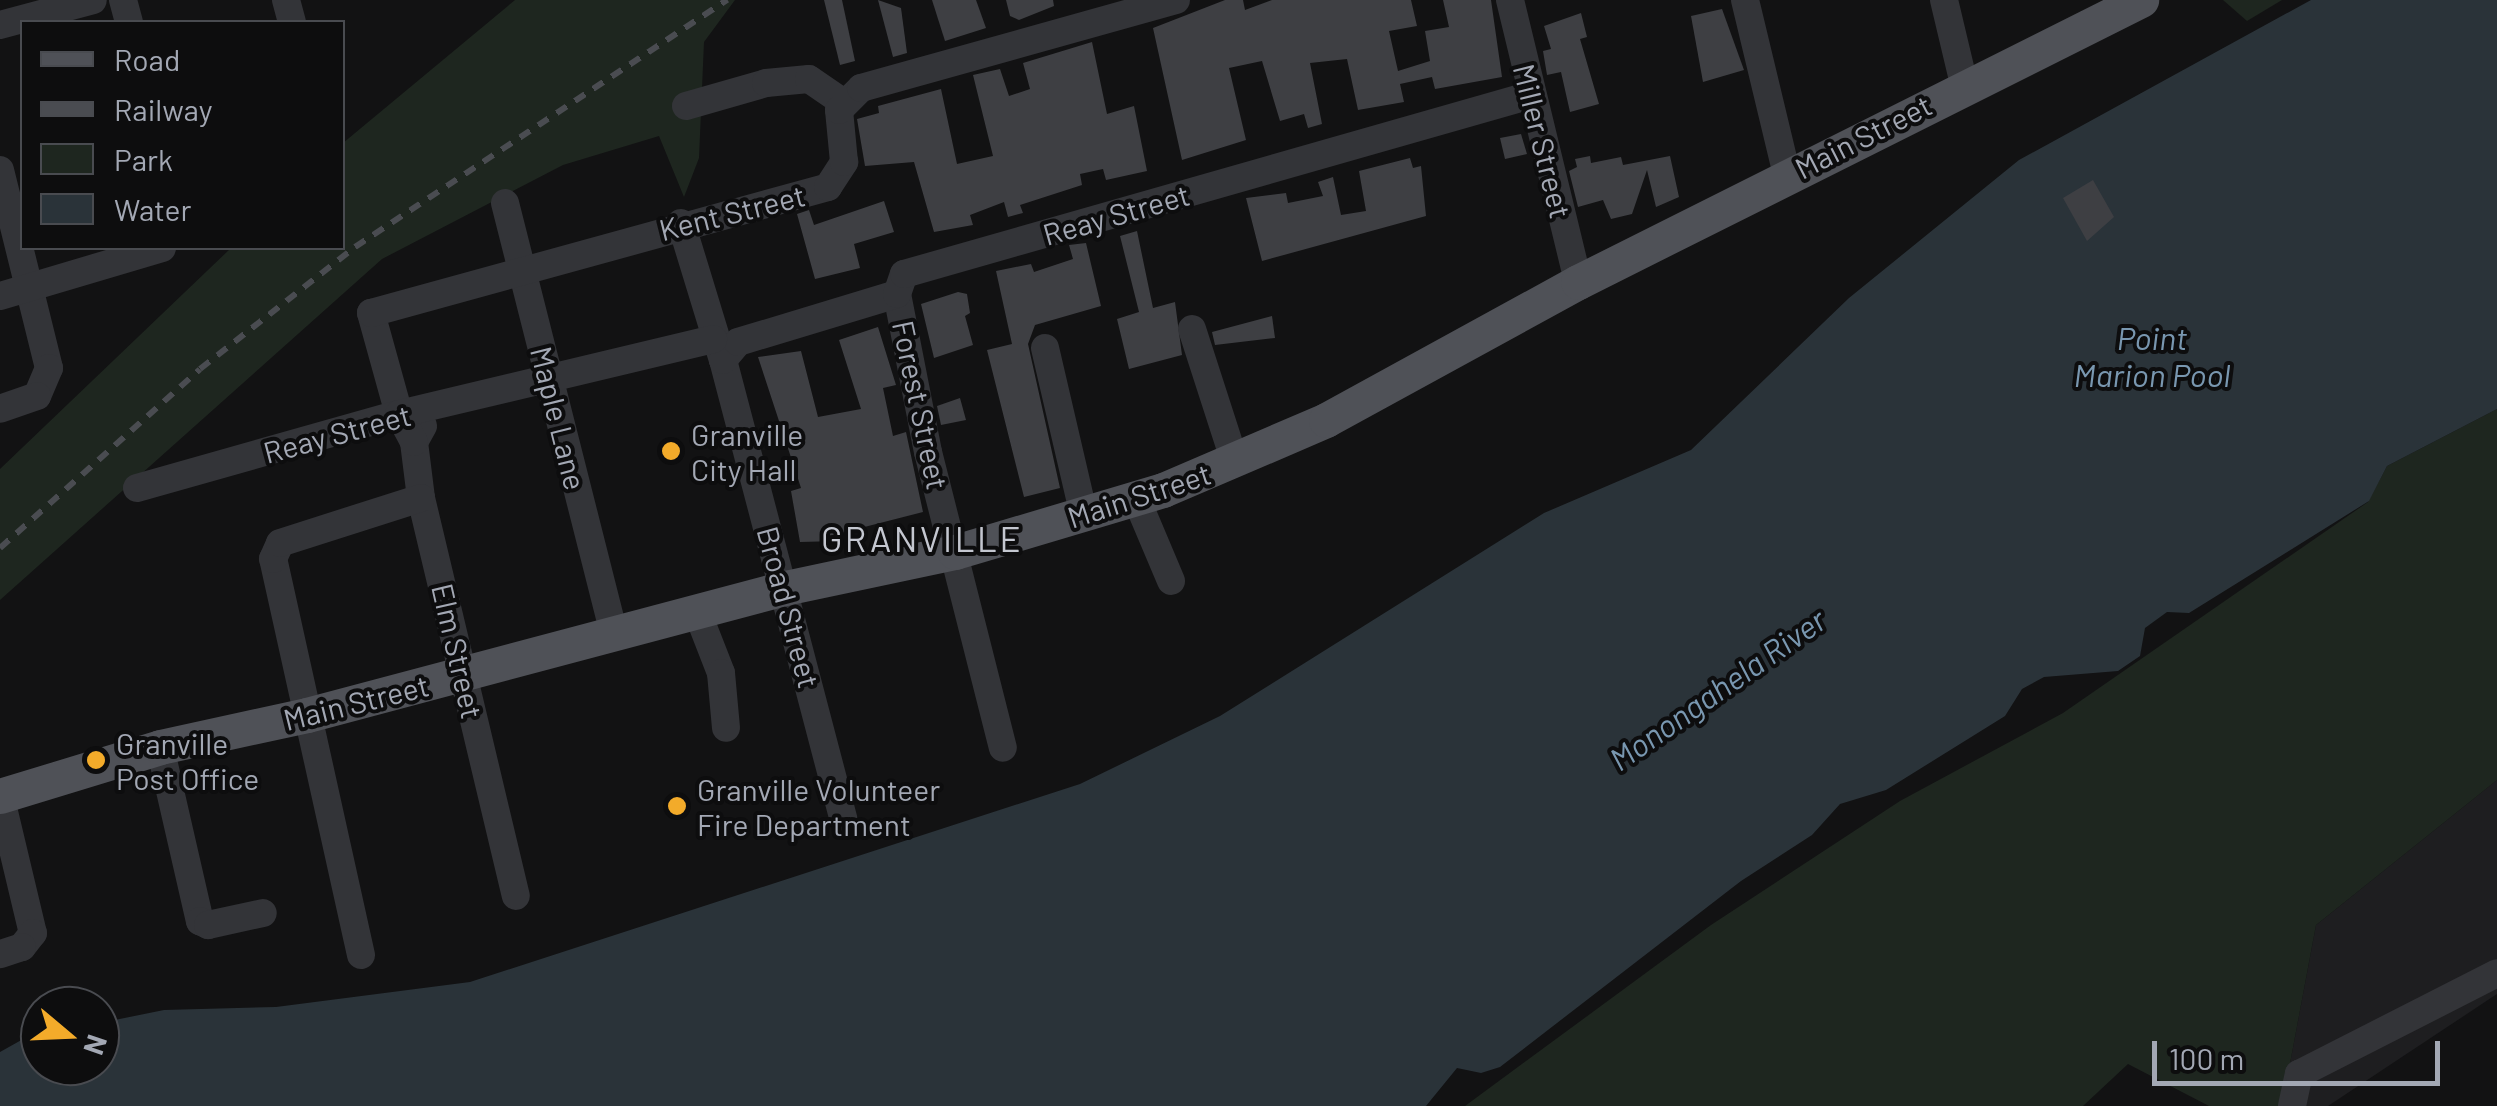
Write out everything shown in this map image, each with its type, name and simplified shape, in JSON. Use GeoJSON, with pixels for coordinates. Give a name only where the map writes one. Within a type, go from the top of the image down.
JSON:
{"type":"FeatureCollection","features":[{"type":"Feature","properties":{"kind":"main road","name":"Main Street"},"geometry":{"type":"LineString","coordinates":[[0,796],[160,746],[308,715],[785,588],[956,552],[1084,515],[1235,462],[1964,84],[2140,0]]}},
{"type":"Feature","properties":{"kind":"street"},"geometry":{"type":"LineString","coordinates":[[0,25],[92,0]]}},
{"type":"Feature","properties":{"kind":"street"},"geometry":{"type":"LineString","coordinates":[[686,106],[766,83],[808,78],[844,103],[861,88],[1176,0]]}},
{"type":"Feature","properties":{"kind":"street","name":"Miller Street"},"geometry":{"type":"LineString","coordinates":[[1510,0],[1578,282]]}},
{"type":"Feature","properties":{"kind":"street"},"geometry":{"type":"LineString","coordinates":[[1745,0],[1788,175]]}},
{"type":"Feature","properties":{"kind":"street"},"geometry":{"type":"LineString","coordinates":[[1944,0],[1964,84]]}},
{"type":"Feature","properties":{"kind":"street","name":"Reay Street"},"geometry":{"type":"LineString","coordinates":[[137,488],[398,414],[548,378],[718,349],[897,294],[904,274],[1531,95]]}},
{"type":"Feature","properties":{"kind":"street","name":"Kent Street"},"geometry":{"type":"LineString","coordinates":[[398,414],[371,313],[522,273],[680,223],[828,187],[844,162],[844,103]]}},
{"type":"Feature","properties":{"kind":"street"},"geometry":{"type":"LineString","coordinates":[[0,170],[20,248]]}},
{"type":"Feature","properties":{"kind":"street","name":"Maple Lane"},"geometry":{"type":"LineString","coordinates":[[505,203],[614,634]]}},
{"type":"Feature","properties":{"kind":"street","name":"Broad Street"},"geometry":{"type":"LineString","coordinates":[[680,223],[785,588],[843,819]]}},
{"type":"Feature","properties":{"kind":"street"},"geometry":{"type":"LineString","coordinates":[[0,409],[37,396],[47,385],[50,368],[21,250]]}},
{"type":"Feature","properties":{"kind":"street"},"geometry":{"type":"LineString","coordinates":[[0,296],[155,250]]}},
{"type":"Feature","properties":{"kind":"street","name":"Forest Street"},"geometry":{"type":"LineString","coordinates":[[897,294],[1003,748]]}},
{"type":"Feature","properties":{"kind":"street"},"geometry":{"type":"LineString","coordinates":[[1192,329],[1235,462]]}},
{"type":"Feature","properties":{"kind":"street"},"geometry":{"type":"LineString","coordinates":[[1044,348],[1084,515]]}},
{"type":"Feature","properties":{"kind":"street"},"geometry":{"type":"LineString","coordinates":[[414,442],[433,408]]}},
{"type":"Feature","properties":{"kind":"street"},"geometry":{"type":"LineString","coordinates":[[398,414],[414,442]]}},
{"type":"Feature","properties":{"kind":"street","name":"Elm Street"},"geometry":{"type":"LineString","coordinates":[[414,442],[421,498],[516,896]]}},
{"type":"Feature","properties":{"kind":"street"},"geometry":{"type":"LineString","coordinates":[[361,955],[273,559],[280,543],[421,498]]}},
{"type":"Feature","properties":{"kind":"street"},"geometry":{"type":"LineString","coordinates":[[1136,498],[1171,582]]}},
{"type":"Feature","properties":{"kind":"street"},"geometry":{"type":"LineString","coordinates":[[698,614],[720,673],[726,728]]}},
{"type":"Feature","properties":{"kind":"street"},"geometry":{"type":"LineString","coordinates":[[160,746],[200,921],[263,913]]}},
{"type":"Feature","properties":{"kind":"street"},"geometry":{"type":"LineString","coordinates":[[0,796],[33,933],[22,946],[0,954]]}},
{"type":"Feature","properties":{"kind":"street"},"geometry":{"type":"LineString","coordinates":[[2292,1106],[2299,1074],[2497,974]]}},
{"type":"Feature","properties":{"kind":"shaded area"},"geometry":{"type":"Polygon","coordinates":[[[2497,780],[2497,994],[2328,1106],[2282,1106],[2316,925],[2497,780]]]}},
{"type":"Feature","properties":{"kind":"green space"},"geometry":{"type":"Polygon","coordinates":[[[515,0],[735,0],[704,42],[699,158],[684,197],[659,136],[563,165],[382,259],[0,600],[0,469],[229,250],[345,250],[345,141],[515,0]]]}},
{"type":"Feature","properties":{"kind":"green space"},"geometry":{"type":"Polygon","coordinates":[[[2223,0],[2282,0],[2247,21],[2223,0]]]}},
{"type":"Feature","properties":{"kind":"green space"},"geometry":{"type":"Polygon","coordinates":[[[2497,409],[2497,780],[2316,925],[2282,1106],[2209,1106],[2128,1064],[2083,1106],[1465,1106],[1711,925],[1900,801],[2063,713],[2368,502],[2387,466],[2497,409]]]}},
{"type":"Feature","properties":{"kind":"water","name":"Point Marion Pool"},"geometry":{"type":"Polygon","coordinates":[[[2311,0],[2497,0],[2497,409],[2387,466],[2369,501],[2189,613],[2167,612],[2145,628],[2140,656],[2118,671],[2044,677],[2022,689],[2005,716],[1886,790],[1840,804],[1812,835],[1741,881],[1500,1067],[1481,1073],[1457,1068],[1426,1106],[0,1106],[0,1052],[20,1041],[20,1086],[120,1086],[120,1019],[164,1010],[276,1007],[470,982],[1080,784],[1220,716],[1544,513],[1691,450],[1849,298],[2019,160],[2311,0]]]}},
{"type":"Feature","properties":{"kind":"building"},"geometry":{"type":"Polygon","coordinates":[[[824,0],[842,0],[855,61],[840,65],[824,0]]]}},
{"type":"Feature","properties":{"kind":"building"},"geometry":{"type":"Polygon","coordinates":[[[878,0],[901,8],[907,53],[893,57],[878,0]]]}},
{"type":"Feature","properties":{"kind":"building"},"geometry":{"type":"Polygon","coordinates":[[[932,0],[976,0],[986,28],[945,41],[932,0]]]}},
{"type":"Feature","properties":{"kind":"building"},"geometry":{"type":"Polygon","coordinates":[[[1006,0],[1053,0],[1054,6],[1019,20],[1010,16],[1006,0]]]}},
{"type":"Feature","properties":{"kind":"building"},"geometry":{"type":"Polygon","coordinates":[[[1225,0],[1243,0],[1245,10],[1272,0],[1411,0],[1417,26],[1389,31],[1398,71],[1430,61],[1425,31],[1449,27],[1443,0],[1491,0],[1502,77],[1435,89],[1432,77],[1400,84],[1404,102],[1358,110],[1347,59],[1310,63],[1322,124],[1308,128],[1304,114],[1280,121],[1262,61],[1229,68],[1246,140],[1182,160],[1153,28],[1225,0]]]}},
{"type":"Feature","properties":{"kind":"building"},"geometry":{"type":"Polygon","coordinates":[[[1722,9],[1744,70],[1703,82],[1691,16],[1722,9]]]}},
{"type":"Feature","properties":{"kind":"building"},"geometry":{"type":"Polygon","coordinates":[[[1581,13],[1587,37],[1580,39],[1599,104],[1570,112],[1561,72],[1547,75],[1543,51],[1551,49],[1544,26],[1581,13]]]}},
{"type":"Feature","properties":{"kind":"building"},"geometry":{"type":"Polygon","coordinates":[[[1092,42],[1107,114],[1134,106],[1147,171],[1106,180],[1103,169],[1080,174],[1082,185],[1020,205],[1023,213],[1008,217],[1004,202],[970,215],[973,225],[934,232],[914,162],[865,166],[857,119],[879,113],[878,106],[941,89],[957,164],[993,156],[973,75],[1000,69],[1009,96],[1030,89],[1023,63],[1092,42]]]}},
{"type":"Feature","properties":{"kind":"building"},"geometry":{"type":"Polygon","coordinates":[[[1521,134],[1527,154],[1505,159],[1500,138],[1521,134]]]}},
{"type":"Feature","properties":{"kind":"building"},"geometry":{"type":"Polygon","coordinates":[[[1590,156],[1591,163],[1621,157],[1623,165],[1670,156],[1679,197],[1656,207],[1647,170],[1632,214],[1611,219],[1603,200],[1578,207],[1569,171],[1577,167],[1575,159],[1590,156]]]}},
{"type":"Feature","properties":{"kind":"building"},"geometry":{"type":"Polygon","coordinates":[[[1410,158],[1413,168],[1421,166],[1426,216],[1262,261],[1246,198],[1286,193],[1288,203],[1323,196],[1318,182],[1333,177],[1341,215],[1366,211],[1359,171],[1410,158]]]}},
{"type":"Feature","properties":{"kind":"building"},"geometry":{"type":"Polygon","coordinates":[[[2093,180],[2114,217],[2087,241],[2063,198],[2093,180]]]}},
{"type":"Feature","properties":{"kind":"building"},"geometry":{"type":"Polygon","coordinates":[[[884,201],[894,232],[854,244],[860,268],[815,279],[797,214],[809,210],[814,225],[884,201]]]}},
{"type":"Feature","properties":{"kind":"building"},"geometry":{"type":"Polygon","coordinates":[[[1137,231],[1153,308],[1175,302],[1182,355],[1129,369],[1117,319],[1139,312],[1120,236],[1137,231]]]}},
{"type":"Feature","properties":{"kind":"building"},"geometry":{"type":"Polygon","coordinates":[[[1086,243],[1101,306],[1035,325],[1028,344],[1060,488],[1024,497],[987,350],[1012,344],[996,271],[1031,264],[1034,272],[1073,259],[1069,245],[1086,243]]]}},
{"type":"Feature","properties":{"kind":"building"},"geometry":{"type":"Polygon","coordinates":[[[958,292],[967,294],[970,313],[965,316],[973,345],[934,358],[921,304],[958,292]]]}},
{"type":"Feature","properties":{"kind":"building"},"geometry":{"type":"Polygon","coordinates":[[[1272,316],[1275,338],[1215,345],[1212,332],[1272,316]]]}},
{"type":"Feature","properties":{"kind":"building"},"geometry":{"type":"Polygon","coordinates":[[[878,327],[896,385],[883,388],[893,436],[906,432],[923,512],[837,534],[838,541],[800,542],[791,491],[801,488],[758,357],[801,351],[818,417],[861,409],[839,340],[878,327]]]}},
{"type":"Feature","properties":{"kind":"building"},"geometry":{"type":"Polygon","coordinates":[[[960,398],[966,420],[941,425],[937,406],[960,398]]]}},
{"type":"Feature","properties":{"kind":"railway"},"geometry":{"type":"LineString","coordinates":[[0,548],[200,369],[355,247],[727,0]]}},
{"type":"Feature","properties":{"kind":"place","name":"Granville City Hall"},"geometry":{"type":"Point","coordinates":[671,451]}},
{"type":"Feature","properties":{"kind":"place","name":"Granville Post Office"},"geometry":{"type":"Point","coordinates":[96,760]}},
{"type":"Feature","properties":{"kind":"place","name":"Granville Volunteer Fire Department"},"geometry":{"type":"Point","coordinates":[677,806]}},
{"type":"Feature","properties":{"kind":"district","name":"GRANVILLE"},"geometry":{"type":"Point","coordinates":[922,538]}},
{"type":"Feature","properties":{"kind":"water label","name":"Monongahela River"},"geometry":{"type":"Point","coordinates":[1717,689]}}]}
